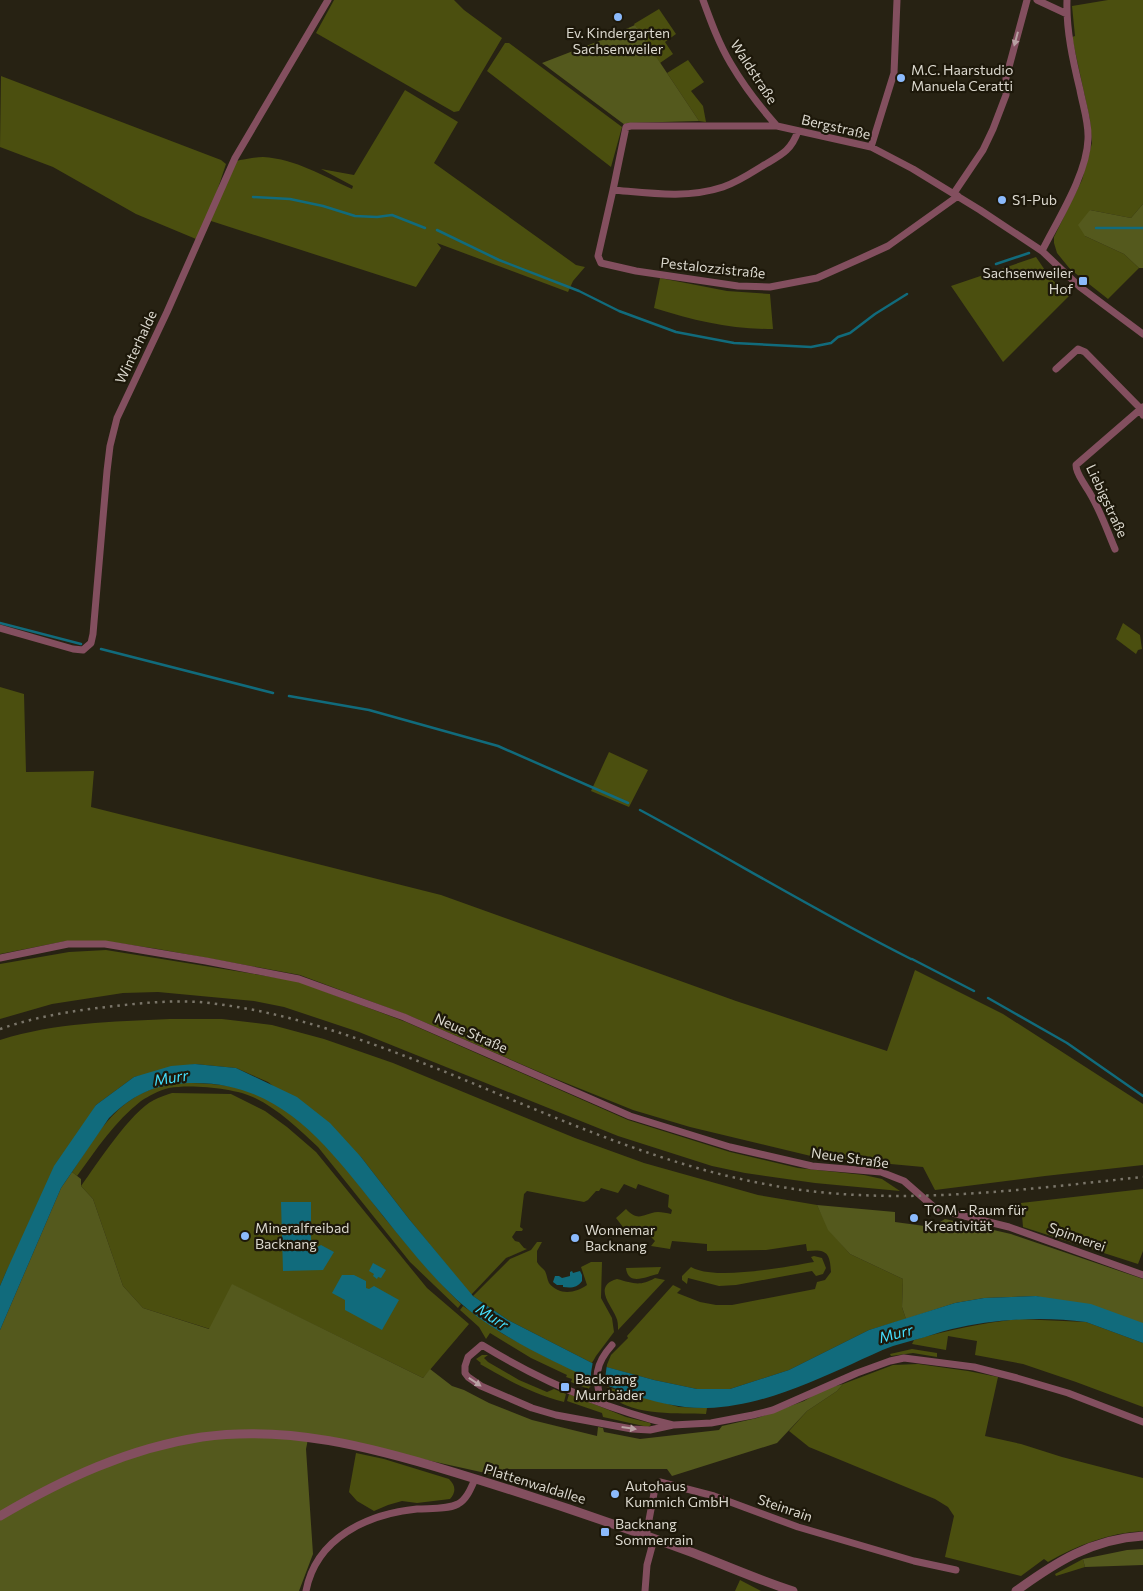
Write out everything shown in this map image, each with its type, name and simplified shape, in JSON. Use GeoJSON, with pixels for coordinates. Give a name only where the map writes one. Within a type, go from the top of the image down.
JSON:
{"type":"FeatureCollection","features":[{"type":"Feature","properties":{"kind":"street","name":"Winterhalde"},"geometry":{"type":"LineString","coordinates":[[0,628],[73,649],[83,650],[91,643],[107,471],[110,446],[117,418],[167,312],[235,158],[328,0]]}},
{"type":"Feature","properties":{"kind":"street","name":"Waldstraße"},"geometry":{"type":"LineString","coordinates":[[703,0],[717,38],[730,63],[776,126]]}},
{"type":"Feature","properties":{"kind":"street"},"geometry":{"type":"LineString","coordinates":[[871,147],[894,73],[897,0]]}},
{"type":"Feature","properties":{"kind":"street"},"geometry":{"type":"LineString","coordinates":[[956,195],[983,150],[1006,95],[1006,78],[1027,0]]}},
{"type":"Feature","properties":{"kind":"street"},"geometry":{"type":"LineString","coordinates":[[1037,0],[1067,14]]}},
{"type":"Feature","properties":{"kind":"street"},"geometry":{"type":"LineString","coordinates":[[1042,251],[1073,190],[1086,155],[1088,138],[1087,124],[1075,67],[1067,14],[1067,0]]}},
{"type":"Feature","properties":{"kind":"street","name":"Bergstraße"},"geometry":{"type":"LineString","coordinates":[[613,190],[626,127],[631,126],[776,126],[871,147],[956,195],[1042,251],[1080,288],[1143,334]]}},
{"type":"Feature","properties":{"kind":"street"},"geometry":{"type":"LineString","coordinates":[[613,190],[678,195],[708,191],[724,186],[744,177],[787,151],[794,142],[798,131]]}},
{"type":"Feature","properties":{"kind":"street","name":"Pestalozzistraße"},"geometry":{"type":"LineString","coordinates":[[613,190],[598,256],[601,263],[636,271],[738,286],[770,287],[817,278],[888,246],[956,195]]}},
{"type":"Feature","properties":{"kind":"street"},"geometry":{"type":"LineString","coordinates":[[1056,369],[1078,349],[1085,352],[1142,410]]}},
{"type":"Feature","properties":{"kind":"street","name":"Liebigstraße"},"geometry":{"type":"LineString","coordinates":[[1115,549],[1092,496],[1076,469],[1077,463],[1142,410]]}},
{"type":"Feature","properties":{"kind":"street","name":"Neue Straße"},"geometry":{"type":"LineString","coordinates":[[0,958],[68,944],[106,944],[300,979],[404,1017],[630,1116],[730,1147],[812,1166],[881,1172],[904,1181],[919,1195]]}},
{"type":"Feature","properties":{"kind":"street","name":"Spinnerei"},"geometry":{"type":"LineString","coordinates":[[919,1195],[936,1209],[1009,1227],[1143,1275]]}},
{"type":"Feature","properties":{"kind":"street"},"geometry":{"type":"LineString","coordinates":[[673,1425],[631,1414],[601,1402],[523,1368],[482,1345],[466,1361],[465,1370],[469,1379],[532,1408],[571,1418],[632,1429],[650,1430],[673,1425],[711,1423],[766,1412],[857,1373],[904,1358],[974,1367],[1017,1378],[1068,1393],[1143,1422]]}},
{"type":"Feature","properties":{"kind":"street"},"geometry":{"type":"LineString","coordinates":[[601,1402],[596,1377],[598,1365],[612,1345]]}},
{"type":"Feature","properties":{"kind":"street"},"geometry":{"type":"LineString","coordinates":[[0,1516],[94,1467],[132,1453],[202,1437],[231,1435],[308,1436],[389,1453],[475,1479]]}},
{"type":"Feature","properties":{"kind":"street","name":"Plattenwaldallee"},"geometry":{"type":"LineString","coordinates":[[306,1591],[313,1567],[333,1541],[346,1531],[377,1517],[459,1503],[475,1479],[595,1517],[781,1589],[793,1591]]}},
{"type":"Feature","properties":{"kind":"street","name":"Steinrain"},"geometry":{"type":"LineString","coordinates":[[650,1537],[655,1488],[660,1482],[714,1496],[798,1527],[914,1561],[956,1570]]}},
{"type":"Feature","properties":{"kind":"street"},"geometry":{"type":"LineString","coordinates":[[1016,1591],[1060,1561],[1079,1551],[1099,1544],[1143,1536]]}},
{"type":"Feature","properties":{"kind":"street"},"geometry":{"type":"LineString","coordinates":[[645,1591],[650,1537]]}},
{"type":"Feature","properties":{"kind":"shaded area"},"geometry":{"type":"Polygon","coordinates":[[[334,0],[454,0],[464,10],[502,38],[459,111],[454,112],[316,33],[334,0]]]}},
{"type":"Feature","properties":{"kind":"shaded area"},"geometry":{"type":"Polygon","coordinates":[[[1108,0],[1143,0],[1143,204],[1131,218],[1090,210],[1085,236],[1124,254],[1139,268],[1108,299],[1070,269],[1057,253],[1054,237],[1082,180],[1092,143],[1090,120],[1072,37],[1075,36],[1072,6],[1108,0]]]}},
{"type":"Feature","properties":{"kind":"shaded area"},"geometry":{"type":"Polygon","coordinates":[[[659,9],[676,34],[665,42],[673,54],[660,63],[634,24],[659,9]]]}},
{"type":"Feature","properties":{"kind":"shaded area"},"geometry":{"type":"Polygon","coordinates":[[[505,43],[509,43],[622,127],[611,167],[487,71],[505,43]]]}},
{"type":"Feature","properties":{"kind":"shaded area"},"geometry":{"type":"Polygon","coordinates":[[[688,60],[704,82],[691,91],[703,106],[706,122],[699,121],[667,73],[688,60]]]}},
{"type":"Feature","properties":{"kind":"shaded area"},"geometry":{"type":"Polygon","coordinates":[[[1,76],[221,160],[226,164],[209,215],[237,161],[240,160],[263,157],[287,161],[352,189],[353,186],[321,169],[354,175],[405,90],[458,122],[434,163],[576,265],[585,267],[573,281],[568,292],[437,243],[441,248],[416,287],[208,220],[196,239],[136,214],[53,167],[0,147],[1,76]]]}},
{"type":"Feature","properties":{"kind":"shaded area"},"geometry":{"type":"Polygon","coordinates":[[[1036,257],[1051,279],[1070,295],[1003,362],[951,286],[1036,257]]]}},
{"type":"Feature","properties":{"kind":"shaded area"},"geometry":{"type":"Polygon","coordinates":[[[660,278],[727,291],[770,294],[773,329],[742,328],[713,323],[654,308],[660,278]]]}},
{"type":"Feature","properties":{"kind":"shaded area"},"geometry":{"type":"Polygon","coordinates":[[[1123,623],[1140,635],[1142,649],[1138,650],[1136,654],[1116,639],[1123,623]]]}},
{"type":"Feature","properties":{"kind":"shaded area"},"geometry":{"type":"Polygon","coordinates":[[[0,687],[24,694],[26,772],[94,771],[91,807],[441,895],[736,1001],[887,1051],[915,970],[1003,1014],[1143,1104],[1143,1165],[935,1190],[923,1167],[815,1157],[690,1127],[633,1110],[410,1016],[300,975],[104,941],[66,941],[0,954],[0,687]]]}},
{"type":"Feature","properties":{"kind":"shaded area"},"geometry":{"type":"Polygon","coordinates":[[[609,752],[648,770],[629,807],[591,791],[609,752]]]}},
{"type":"Feature","properties":{"kind":"shaded area"},"geometry":{"type":"Polygon","coordinates":[[[106,950],[297,981],[406,1022],[628,1120],[730,1152],[798,1168],[864,1175],[882,1179],[900,1191],[815,1183],[745,1173],[712,1166],[618,1136],[359,1032],[284,1007],[254,1001],[158,992],[123,993],[52,1004],[0,1019],[0,964],[69,952],[106,950]]]}},
{"type":"Feature","properties":{"kind":"shaded area"},"geometry":{"type":"Polygon","coordinates":[[[170,1019],[222,1019],[272,1025],[324,1039],[393,1063],[575,1138],[644,1163],[758,1195],[817,1205],[829,1230],[850,1254],[903,1279],[902,1307],[906,1319],[869,1330],[789,1370],[730,1389],[697,1389],[606,1367],[611,1355],[673,1285],[681,1289],[677,1293],[700,1302],[732,1305],[815,1289],[817,1282],[825,1280],[831,1272],[828,1256],[823,1251],[807,1251],[806,1244],[766,1250],[707,1251],[707,1244],[672,1241],[670,1249],[651,1246],[655,1241],[651,1237],[626,1231],[616,1218],[626,1209],[634,1216],[658,1212],[671,1214],[672,1210],[668,1207],[669,1195],[638,1184],[636,1189],[624,1184],[618,1193],[601,1188],[584,1202],[527,1191],[524,1194],[520,1227],[523,1229],[522,1231],[516,1231],[512,1237],[527,1249],[506,1258],[471,1295],[361,1157],[268,1082],[236,1068],[195,1064],[134,1077],[96,1105],[0,1286],[0,1040],[63,1026],[170,1019]]]}},
{"type":"Feature","properties":{"kind":"shaded area"},"geometry":{"type":"Polygon","coordinates":[[[174,1083],[217,1084],[242,1089],[265,1098],[285,1110],[304,1125],[338,1159],[411,1250],[461,1304],[458,1308],[410,1262],[318,1147],[280,1114],[264,1103],[247,1095],[225,1089],[200,1087],[169,1088],[158,1092],[141,1101],[123,1118],[106,1136],[77,1176],[72,1172],[102,1128],[125,1104],[155,1088],[174,1083]]]}},
{"type":"Feature","properties":{"kind":"shaded area","name":"Mineralfreibad Backnang"},"geometry":{"type":"Polygon","coordinates":[[[172,1093],[231,1094],[265,1111],[287,1127],[316,1152],[427,1288],[469,1324],[423,1378],[233,1285],[210,1329],[143,1308],[123,1286],[93,1199],[81,1186],[135,1115],[154,1100],[172,1093]]]}},
{"type":"Feature","properties":{"kind":"shaded area"},"geometry":{"type":"Polygon","coordinates":[[[1143,1189],[1143,1251],[1138,1264],[1023,1227],[1021,1203],[1143,1189]]]}},
{"type":"Feature","properties":{"kind":"shaded area"},"geometry":{"type":"Polygon","coordinates":[[[537,1242],[542,1242],[537,1251],[537,1262],[545,1271],[549,1283],[558,1290],[568,1292],[578,1290],[587,1285],[581,1267],[591,1262],[602,1262],[601,1298],[612,1318],[614,1332],[592,1363],[508,1320],[473,1296],[510,1259],[531,1250],[537,1242]]]}},
{"type":"Feature","properties":{"kind":"shaded area"},"geometry":{"type":"Polygon","coordinates":[[[811,1257],[822,1258],[826,1268],[823,1274],[816,1276],[812,1271],[736,1285],[719,1286],[688,1278],[687,1284],[682,1280],[682,1276],[691,1267],[716,1273],[751,1272],[814,1262],[811,1257]]]}},
{"type":"Feature","properties":{"kind":"shaded area"},"geometry":{"type":"Polygon","coordinates":[[[661,1267],[658,1274],[639,1279],[630,1277],[627,1274],[626,1268],[661,1267]]]}},
{"type":"Feature","properties":{"kind":"shaded area"},"geometry":{"type":"Polygon","coordinates":[[[655,1278],[665,1280],[618,1330],[617,1319],[606,1296],[606,1286],[617,1279],[632,1283],[645,1283],[655,1278]]]}},
{"type":"Feature","properties":{"kind":"shaded area"},"geometry":{"type":"Polygon","coordinates":[[[463,1306],[503,1334],[591,1378],[591,1386],[588,1389],[571,1382],[572,1379],[566,1377],[567,1375],[531,1358],[490,1333],[486,1339],[479,1327],[460,1310],[463,1306]]]}},
{"type":"Feature","properties":{"kind":"shaded area"},"geometry":{"type":"Polygon","coordinates":[[[1019,1319],[1086,1322],[1143,1343],[1143,1407],[1023,1364],[975,1355],[977,1341],[948,1336],[946,1350],[912,1344],[914,1340],[953,1330],[1019,1319]]]}},
{"type":"Feature","properties":{"kind":"shaded area"},"geometry":{"type":"Polygon","coordinates":[[[912,1349],[937,1353],[937,1357],[913,1353],[891,1356],[890,1354],[912,1349]]]}},
{"type":"Feature","properties":{"kind":"shaded area"},"geometry":{"type":"Polygon","coordinates":[[[482,1355],[488,1355],[484,1358],[488,1362],[519,1380],[547,1392],[554,1389],[566,1394],[564,1402],[531,1391],[490,1370],[476,1359],[482,1355]]]}},
{"type":"Feature","properties":{"kind":"shaded area"},"geometry":{"type":"Polygon","coordinates":[[[918,1364],[998,1377],[985,1436],[1021,1444],[1062,1457],[1143,1478],[1143,1531],[1105,1537],[1082,1545],[1048,1562],[1044,1559],[1021,1576],[945,1557],[954,1516],[948,1507],[935,1499],[809,1447],[789,1431],[807,1411],[837,1391],[843,1384],[893,1365],[918,1364]]]}},
{"type":"Feature","properties":{"kind":"shaded area"},"geometry":{"type":"Polygon","coordinates":[[[607,1387],[679,1407],[707,1408],[706,1414],[657,1412],[632,1408],[613,1397],[607,1387]]]}},
{"type":"Feature","properties":{"kind":"shaded area"},"geometry":{"type":"Polygon","coordinates":[[[569,1394],[626,1417],[650,1423],[651,1425],[648,1427],[603,1417],[602,1413],[567,1401],[569,1394]]]}},
{"type":"Feature","properties":{"kind":"shaded area"},"geometry":{"type":"Polygon","coordinates":[[[356,1453],[384,1459],[449,1479],[454,1487],[453,1494],[450,1499],[417,1503],[402,1501],[374,1511],[357,1501],[349,1492],[356,1453]]]}},
{"type":"Feature","properties":{"kind":"shaded area"},"geometry":{"type":"Polygon","coordinates":[[[1083,1559],[1085,1567],[1056,1576],[1055,1574],[1083,1559]]]}},
{"type":"Feature","properties":{"kind":"shaded area"},"geometry":{"type":"Polygon","coordinates":[[[740,1580],[761,1591],[735,1591],[740,1580]]]}},
{"type":"Feature","properties":{"kind":"green space"},"geometry":{"type":"Polygon","coordinates":[[[635,25],[699,121],[627,123],[625,125],[542,63],[635,25]]]}},
{"type":"Feature","properties":{"kind":"green space"},"geometry":{"type":"Polygon","coordinates":[[[1143,204],[1143,268],[1139,268],[1124,254],[1085,236],[1078,225],[1090,210],[1131,218],[1143,204]]]}},
{"type":"Feature","properties":{"kind":"green space"},"geometry":{"type":"Polygon","coordinates":[[[72,1172],[81,1179],[81,1186],[93,1199],[123,1286],[143,1308],[209,1329],[232,1284],[423,1378],[430,1369],[452,1386],[532,1420],[597,1436],[598,1427],[603,1428],[604,1432],[640,1439],[719,1430],[722,1426],[757,1418],[804,1401],[824,1389],[843,1384],[837,1391],[807,1411],[777,1443],[672,1476],[667,1469],[503,1469],[499,1476],[309,1434],[306,1449],[313,1554],[299,1591],[0,1591],[0,1330],[61,1188],[72,1172]]]}},
{"type":"Feature","properties":{"kind":"green space"},"geometry":{"type":"Polygon","coordinates":[[[817,1205],[895,1212],[895,1222],[932,1227],[945,1219],[1011,1234],[1143,1279],[1143,1324],[1036,1296],[984,1298],[955,1303],[906,1319],[902,1307],[903,1279],[850,1254],[828,1230],[817,1205]]]}},
{"type":"Feature","properties":{"kind":"green space"},"geometry":{"type":"Polygon","coordinates":[[[1143,1549],[1143,1565],[1085,1567],[1083,1559],[1127,1550],[1143,1549]]]}},
{"type":"Feature","properties":{"kind":"water","name":"Murr"},"geometry":{"type":"Polygon","coordinates":[[[195,1064],[236,1068],[297,1097],[330,1123],[361,1157],[409,1219],[473,1296],[508,1320],[592,1363],[654,1380],[697,1389],[730,1389],[789,1370],[869,1330],[955,1303],[984,1298],[1036,1296],[1091,1304],[1143,1323],[1143,1343],[1086,1322],[1053,1319],[1002,1321],[952,1329],[893,1346],[818,1379],[744,1404],[707,1408],[668,1404],[648,1399],[608,1386],[553,1361],[485,1322],[461,1303],[433,1275],[345,1169],[304,1126],[281,1109],[256,1095],[227,1086],[195,1083],[170,1085],[148,1091],[129,1102],[109,1118],[61,1188],[0,1330],[0,1286],[54,1166],[96,1105],[134,1077],[171,1066],[195,1064]]]}},
{"type":"Feature","properties":{"kind":"water"},"geometry":{"type":"Polygon","coordinates":[[[281,1202],[311,1202],[311,1250],[321,1245],[334,1252],[323,1270],[283,1271],[281,1202]]]}},
{"type":"Feature","properties":{"kind":"water"},"geometry":{"type":"Polygon","coordinates":[[[373,1263],[386,1270],[381,1278],[378,1277],[377,1279],[369,1271],[373,1263]]]}},
{"type":"Feature","properties":{"kind":"water"},"geometry":{"type":"Polygon","coordinates":[[[572,1271],[573,1273],[580,1271],[582,1275],[582,1281],[578,1285],[563,1287],[563,1285],[557,1285],[553,1282],[555,1276],[562,1278],[570,1276],[572,1271]]]}},
{"type":"Feature","properties":{"kind":"water"},"geometry":{"type":"Polygon","coordinates":[[[342,1275],[354,1275],[366,1281],[366,1288],[369,1289],[374,1286],[399,1300],[382,1330],[345,1310],[345,1300],[332,1293],[342,1275]]]}},
{"type":"Feature","properties":{"kind":"pier"},"geometry":{"type":"Polygon","coordinates":[[[593,1361],[607,1364],[605,1379],[608,1390],[591,1381],[593,1361]]]}},
{"type":"Feature","properties":{"kind":"waterway"},"geometry":{"type":"LineString","coordinates":[[253,197],[290,199],[323,206],[355,216],[377,217],[392,215],[425,228]]}},
{"type":"Feature","properties":{"kind":"waterway"},"geometry":{"type":"LineString","coordinates":[[1096,228],[1143,228]]}},
{"type":"Feature","properties":{"kind":"waterway"},"geometry":{"type":"LineString","coordinates":[[437,230],[499,260],[579,291],[619,311],[676,332],[734,343],[811,347],[831,343],[838,337],[850,333],[875,314],[907,294]]}},
{"type":"Feature","properties":{"kind":"waterway"},"geometry":{"type":"LineString","coordinates":[[996,264],[1029,253]]}},
{"type":"Feature","properties":{"kind":"waterway"},"geometry":{"type":"LineString","coordinates":[[0,623],[81,644]]}},
{"type":"Feature","properties":{"kind":"waterway"},"geometry":{"type":"LineString","coordinates":[[101,649],[273,693]]}},
{"type":"Feature","properties":{"kind":"waterway"},"geometry":{"type":"LineString","coordinates":[[289,696],[369,710],[498,746],[628,803]]}},
{"type":"Feature","properties":{"kind":"waterway"},"geometry":{"type":"LineString","coordinates":[[640,810],[911,959]]}},
{"type":"Feature","properties":{"kind":"waterway"},"geometry":{"type":"LineString","coordinates":[[912,959],[974,991]]}},
{"type":"Feature","properties":{"kind":"waterway"},"geometry":{"type":"LineString","coordinates":[[988,998],[1067,1043],[1143,1096]]}},
{"type":"Feature","properties":{"kind":"railway"},"geometry":{"type":"LineString","coordinates":[[0,1029],[61,1014],[148,1003],[199,1002],[263,1012],[326,1028],[388,1050],[640,1150],[719,1174],[807,1191],[855,1195],[951,1195],[1143,1177]]}},
{"type":"Feature","properties":{"kind":"place","name":"Ev. Kindergarten Sachsenweiler"},"geometry":{"type":"Point","coordinates":[618,17]}},
{"type":"Feature","properties":{"kind":"place","name":"M.C. Haarstudio Manuela Ceratti"},"geometry":{"type":"Point","coordinates":[901,78]}},
{"type":"Feature","properties":{"kind":"place","name":"S1-Pub"},"geometry":{"type":"Point","coordinates":[1002,200]}},
{"type":"Feature","properties":{"kind":"place","name":"Sachsenweiler Hof"},"geometry":{"type":"Point","coordinates":[1083,281]}},
{"type":"Feature","properties":{"kind":"place","name":"TOM - Raum für Kreativität"},"geometry":{"type":"Point","coordinates":[914,1218]}},
{"type":"Feature","properties":{"kind":"place","name":"Mineralfreibad Backnang"},"geometry":{"type":"Point","coordinates":[245,1236]}},
{"type":"Feature","properties":{"kind":"place","name":"Wonnemar Backnang"},"geometry":{"type":"Point","coordinates":[575,1238]}},
{"type":"Feature","properties":{"kind":"place","name":"Backnang Murrbäder"},"geometry":{"type":"Point","coordinates":[565,1387]}},
{"type":"Feature","properties":{"kind":"place","name":"Autohaus Kummich GmbH"},"geometry":{"type":"Point","coordinates":[615,1494]}},
{"type":"Feature","properties":{"kind":"place","name":"Backnang Sommerrain"},"geometry":{"type":"Point","coordinates":[605,1532]}}]}
